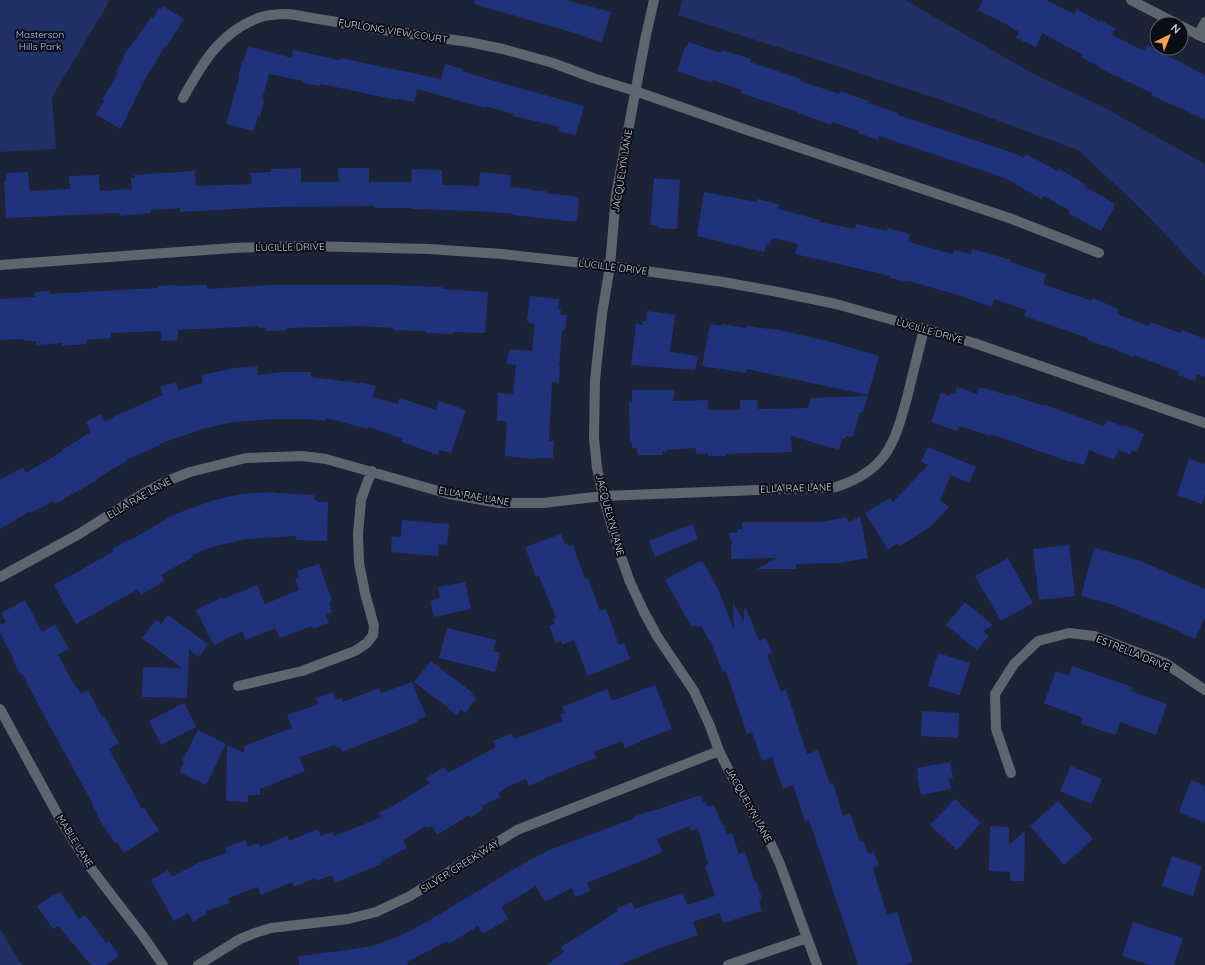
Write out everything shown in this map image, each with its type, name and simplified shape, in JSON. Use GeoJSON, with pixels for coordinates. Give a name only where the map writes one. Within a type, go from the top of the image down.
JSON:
{"type":"FeatureCollection","features":[{"type":"Feature","properties":{"kind":"street","name":"JACQUELYN LANE"},"geometry":{"type":"LineString","coordinates":[[654,0],[635,91],[616,195],[610,266],[598,345],[594,410],[594,438],[597,468],[603,496],[630,582],[657,636],[694,692],[730,773],[771,844],[780,864],[817,965]]}},
{"type":"Feature","properties":{"kind":"street"},"geometry":{"type":"LineString","coordinates":[[1131,0],[1162,16]]}},
{"type":"Feature","properties":{"kind":"street","name":"FURLONG VIEW COURT"},"geometry":{"type":"LineString","coordinates":[[183,98],[199,70],[221,41],[233,31],[259,17],[274,14],[289,14],[383,30],[469,42],[503,49],[553,63],[593,78],[1012,218],[1099,253]]}},
{"type":"Feature","properties":{"kind":"street"},"geometry":{"type":"LineString","coordinates":[[1189,30],[1201,37],[1205,22]]}},
{"type":"Feature","properties":{"kind":"street","name":"LUCILLE DRIVE"},"geometry":{"type":"LineString","coordinates":[[0,265],[233,248],[306,246],[429,249],[502,254],[610,266],[723,282],[836,304],[974,343],[1205,423]]}},
{"type":"Feature","properties":{"kind":"street","name":"ELLA RAE LANE"},"geometry":{"type":"LineString","coordinates":[[0,577],[79,534],[144,493],[167,481],[190,472],[246,458],[302,456],[326,459],[449,494],[499,503],[543,503],[603,496],[836,487],[861,477],[882,458],[891,445],[899,428],[924,329]]}},
{"type":"Feature","properties":{"kind":"street"},"geometry":{"type":"LineString","coordinates":[[238,686],[302,672],[355,651],[368,643],[373,635],[374,626],[359,563],[358,534],[362,500],[372,471]]}},
{"type":"Feature","properties":{"kind":"street","name":"ESTRELLA DRIVE"},"geometry":{"type":"LineString","coordinates":[[1012,773],[996,729],[995,694],[1014,664],[1038,641],[1069,633],[1094,636],[1165,663],[1205,690]]}},
{"type":"Feature","properties":{"kind":"street","name":"MABLE LANE"},"geometry":{"type":"LineString","coordinates":[[0,709],[59,818],[74,842],[93,871],[143,936],[163,965]]}},
{"type":"Feature","properties":{"kind":"street","name":"SILVER CREEK WAY"},"geometry":{"type":"LineString","coordinates":[[198,965],[240,939],[271,928],[348,919],[376,912],[410,896],[517,830],[719,750]]}},
{"type":"Feature","properties":{"kind":"street"},"geometry":{"type":"LineString","coordinates":[[728,965],[807,938]]}},
{"type":"Feature","properties":{"kind":"green space","name":"Masterson Hills Park"},"geometry":{"type":"Polygon","coordinates":[[[0,0],[110,0],[52,97],[56,149],[0,152],[0,0]]]}},
{"type":"Feature","properties":{"kind":"green space"},"geometry":{"type":"Polygon","coordinates":[[[683,0],[905,0],[1030,72],[1109,110],[1205,164],[1205,276],[1139,207],[1078,150],[942,100],[678,15],[683,0]]]}},
{"type":"Feature","properties":{"kind":"green space"},"geometry":{"type":"Polygon","coordinates":[[[0,929],[20,962],[23,965],[0,965],[0,929]]]}},
{"type":"Feature","properties":{"kind":"building"},"geometry":{"type":"Polygon","coordinates":[[[475,0],[566,0],[611,12],[602,42],[474,4],[475,0]]]}},
{"type":"Feature","properties":{"kind":"building"},"geometry":{"type":"Polygon","coordinates":[[[983,0],[1046,0],[1074,14],[1077,9],[1100,22],[1100,20],[1116,29],[1112,35],[1144,51],[1147,45],[1149,46],[1149,56],[1168,56],[1205,75],[1205,120],[1151,95],[1152,93],[1099,68],[1100,67],[1081,57],[1083,55],[1042,33],[1036,47],[1016,38],[1019,32],[978,10],[983,0]]]}},
{"type":"Feature","properties":{"kind":"building"},"geometry":{"type":"Polygon","coordinates":[[[163,6],[184,19],[166,47],[165,46],[141,86],[120,129],[96,114],[104,101],[102,100],[118,73],[116,72],[124,58],[123,57],[151,17],[153,18],[159,8],[161,9],[163,6]]]}},
{"type":"Feature","properties":{"kind":"building"},"geometry":{"type":"Polygon","coordinates":[[[688,42],[721,53],[722,50],[751,59],[750,62],[801,79],[800,81],[839,94],[840,91],[869,101],[868,103],[898,113],[898,115],[1016,154],[1024,158],[1026,154],[1058,171],[1059,169],[1085,184],[1084,186],[1115,204],[1113,207],[1114,208],[1101,231],[1068,213],[1070,211],[1044,196],[1042,199],[1005,178],[879,136],[878,140],[859,133],[859,131],[832,122],[831,125],[741,93],[742,90],[713,80],[712,83],[677,71],[688,42]]]}},
{"type":"Feature","properties":{"kind":"building"},"geometry":{"type":"Polygon","coordinates":[[[248,46],[292,58],[293,50],[441,79],[445,64],[463,69],[462,71],[477,76],[584,106],[576,135],[558,131],[560,127],[513,116],[514,114],[485,106],[485,108],[417,89],[414,102],[397,100],[321,84],[320,86],[303,83],[303,81],[269,74],[262,99],[264,100],[260,117],[258,116],[254,131],[226,124],[239,78],[242,61],[244,61],[248,46]]]}},
{"type":"Feature","properties":{"kind":"building"},"geometry":{"type":"Polygon","coordinates":[[[301,168],[301,182],[339,182],[338,168],[369,168],[369,182],[411,182],[412,169],[442,170],[442,185],[479,186],[480,172],[511,175],[510,187],[546,191],[545,193],[579,197],[577,222],[477,211],[375,208],[375,206],[272,207],[180,212],[180,208],[151,210],[151,213],[120,216],[120,213],[6,218],[4,182],[6,182],[6,173],[28,172],[30,191],[70,189],[69,176],[99,175],[100,191],[132,189],[131,178],[135,178],[134,175],[195,171],[196,186],[252,184],[251,173],[271,172],[271,169],[301,168]]]}},
{"type":"Feature","properties":{"kind":"building"},"geometry":{"type":"Polygon","coordinates":[[[654,178],[680,180],[677,229],[658,228],[658,226],[650,225],[654,178]]]}},
{"type":"Feature","properties":{"kind":"building"},"geometry":{"type":"Polygon","coordinates":[[[704,192],[757,202],[757,199],[779,204],[778,209],[820,220],[819,222],[855,229],[856,224],[887,231],[888,228],[910,234],[908,242],[953,254],[954,250],[971,254],[972,249],[1011,260],[1010,262],[1046,274],[1043,284],[1092,301],[1093,298],[1118,309],[1117,314],[1149,326],[1150,322],[1181,333],[1182,330],[1205,339],[1205,377],[1197,374],[1195,381],[1178,375],[1179,372],[1134,355],[1133,357],[1087,340],[1088,338],[1024,316],[1026,310],[994,299],[992,307],[955,294],[908,281],[890,278],[891,276],[795,254],[798,244],[772,238],[770,245],[766,244],[764,252],[697,236],[704,192]]]}},
{"type":"Feature","properties":{"kind":"building"},"geometry":{"type":"Polygon","coordinates":[[[207,285],[207,289],[272,285],[388,285],[442,287],[442,289],[488,292],[485,333],[426,333],[426,331],[393,330],[393,328],[360,326],[287,328],[287,330],[266,331],[265,327],[259,328],[259,326],[178,330],[178,340],[162,341],[161,331],[111,333],[111,338],[86,340],[87,344],[62,346],[62,343],[36,345],[36,341],[25,341],[24,339],[0,340],[0,299],[35,297],[35,292],[50,291],[50,294],[158,288],[158,286],[207,285]]]}},
{"type":"Feature","properties":{"kind":"building"},"geometry":{"type":"Polygon","coordinates":[[[530,296],[559,299],[558,309],[561,309],[560,314],[567,315],[565,331],[562,331],[559,383],[552,382],[549,441],[554,441],[553,458],[536,459],[505,456],[507,421],[497,421],[498,393],[513,394],[516,365],[507,364],[509,349],[532,351],[535,324],[527,321],[530,296]]]}},
{"type":"Feature","properties":{"kind":"building"},"geometry":{"type":"Polygon","coordinates":[[[647,311],[675,315],[670,352],[698,356],[695,370],[631,365],[636,324],[642,325],[643,321],[646,321],[647,311]]]}},
{"type":"Feature","properties":{"kind":"building"},"geometry":{"type":"Polygon","coordinates":[[[710,324],[779,330],[831,342],[879,356],[868,395],[747,369],[746,373],[702,366],[710,324]]]}},
{"type":"Feature","properties":{"kind":"building"},"geometry":{"type":"Polygon","coordinates":[[[257,366],[258,375],[283,372],[311,372],[311,377],[360,382],[376,386],[373,397],[398,404],[400,398],[436,410],[439,401],[466,410],[451,453],[439,450],[438,455],[402,442],[403,439],[369,427],[368,429],[326,418],[326,421],[308,419],[275,419],[233,422],[202,429],[159,444],[160,445],[126,460],[127,461],[96,479],[97,480],[55,504],[53,501],[31,513],[30,511],[0,529],[0,480],[23,467],[26,473],[63,451],[62,450],[91,432],[86,422],[101,414],[105,422],[115,416],[163,395],[160,387],[176,382],[179,390],[203,383],[201,375],[235,368],[257,366]]]}},
{"type":"Feature","properties":{"kind":"building"},"geometry":{"type":"Polygon","coordinates":[[[957,387],[977,394],[979,387],[1011,396],[1012,395],[1104,426],[1107,420],[1124,427],[1125,425],[1144,434],[1137,452],[1132,450],[1130,455],[1119,450],[1114,460],[1089,450],[1084,465],[1070,462],[991,434],[991,436],[959,426],[957,431],[931,422],[941,393],[950,396],[951,393],[955,394],[957,387]]]}},
{"type":"Feature","properties":{"kind":"building"},"geometry":{"type":"Polygon","coordinates":[[[632,390],[675,390],[673,401],[708,400],[708,410],[740,410],[740,400],[757,400],[758,409],[808,408],[811,398],[868,396],[863,412],[860,412],[853,437],[846,436],[845,439],[842,439],[839,450],[791,436],[792,452],[708,456],[708,453],[696,454],[696,448],[666,450],[666,452],[662,451],[663,455],[638,455],[637,448],[632,448],[632,443],[630,443],[629,402],[632,402],[632,390]]]}},
{"type":"Feature","properties":{"kind":"building"},"geometry":{"type":"Polygon","coordinates":[[[928,447],[976,467],[969,483],[951,475],[940,500],[949,507],[930,527],[900,546],[898,543],[888,550],[865,513],[890,498],[893,502],[928,465],[921,462],[928,447]]]}},
{"type":"Feature","properties":{"kind":"building"},"geometry":{"type":"Polygon","coordinates":[[[1189,459],[1205,464],[1205,494],[1202,504],[1177,495],[1189,459]]]}},
{"type":"Feature","properties":{"kind":"building"},"geometry":{"type":"Polygon","coordinates":[[[275,492],[314,495],[314,500],[317,500],[317,502],[328,502],[327,541],[296,540],[296,536],[247,539],[212,547],[192,555],[193,557],[161,575],[164,581],[141,595],[138,589],[76,624],[54,585],[114,551],[112,549],[128,540],[129,541],[173,515],[211,501],[241,494],[275,492]]]}},
{"type":"Feature","properties":{"kind":"building"},"geometry":{"type":"Polygon","coordinates":[[[860,516],[868,558],[839,563],[796,564],[796,569],[757,569],[777,558],[731,559],[731,544],[733,543],[728,533],[738,532],[738,529],[742,529],[742,522],[822,522],[847,517],[848,523],[860,516]]]}},
{"type":"Feature","properties":{"kind":"building"},"geometry":{"type":"Polygon","coordinates":[[[402,520],[449,524],[447,545],[439,544],[438,556],[391,552],[392,536],[401,537],[402,520]]]}},
{"type":"Feature","properties":{"kind":"building"},"geometry":{"type":"Polygon","coordinates":[[[692,524],[698,539],[655,557],[649,541],[692,524]]]}},
{"type":"Feature","properties":{"kind":"building"},"geometry":{"type":"Polygon","coordinates":[[[561,534],[565,544],[567,543],[568,546],[573,545],[585,579],[588,578],[600,611],[606,609],[619,645],[624,643],[630,659],[588,676],[574,640],[562,645],[561,641],[556,643],[549,626],[555,624],[553,619],[556,618],[539,576],[536,577],[525,547],[561,534]]]}},
{"type":"Feature","properties":{"kind":"building"},"geometry":{"type":"Polygon","coordinates":[[[1069,545],[1075,596],[1039,600],[1033,549],[1069,545]]]}},
{"type":"Feature","properties":{"kind":"building"},"geometry":{"type":"Polygon","coordinates":[[[1094,548],[1138,560],[1205,589],[1205,618],[1195,639],[1156,621],[1155,622],[1114,605],[1081,596],[1094,548]]]}},
{"type":"Feature","properties":{"kind":"building"},"geometry":{"type":"Polygon","coordinates":[[[1008,558],[1033,603],[1001,621],[975,576],[1008,558]]]}},
{"type":"Feature","properties":{"kind":"building"},"geometry":{"type":"Polygon","coordinates":[[[698,562],[703,562],[718,589],[734,630],[733,603],[744,622],[744,609],[746,608],[759,641],[766,638],[772,653],[767,655],[781,692],[786,690],[807,754],[818,750],[830,784],[833,783],[843,816],[850,813],[860,842],[863,841],[868,854],[874,852],[879,866],[873,868],[887,915],[897,912],[913,962],[904,965],[858,965],[809,820],[805,821],[793,785],[783,789],[772,757],[762,761],[752,732],[747,734],[726,671],[723,672],[712,645],[701,626],[698,628],[696,625],[692,627],[665,580],[698,562]]]}},
{"type":"Feature","properties":{"kind":"building"},"geometry":{"type":"Polygon","coordinates":[[[319,564],[332,601],[329,602],[332,612],[326,614],[329,623],[313,629],[312,626],[280,638],[275,628],[246,640],[242,631],[214,645],[196,610],[223,597],[223,599],[257,585],[265,604],[299,590],[295,579],[299,577],[297,571],[319,564]]]}},
{"type":"Feature","properties":{"kind":"building"},"geometry":{"type":"Polygon","coordinates":[[[465,582],[471,609],[434,617],[430,601],[440,598],[438,587],[465,582]]]}},
{"type":"Feature","properties":{"kind":"building"},"geometry":{"type":"Polygon","coordinates":[[[25,600],[42,632],[55,624],[69,649],[58,655],[76,688],[77,687],[81,694],[88,690],[102,717],[104,716],[119,743],[109,749],[142,809],[144,807],[159,830],[124,853],[117,842],[115,843],[97,816],[98,815],[92,802],[23,675],[21,675],[12,659],[14,659],[0,633],[0,625],[6,622],[1,613],[25,600]]]}},
{"type":"Feature","properties":{"kind":"building"},"geometry":{"type":"Polygon","coordinates":[[[965,602],[993,625],[983,631],[989,636],[977,650],[946,625],[965,602]]]}},
{"type":"Feature","properties":{"kind":"building"},"geometry":{"type":"Polygon","coordinates":[[[168,615],[208,644],[199,657],[189,650],[187,698],[142,697],[143,667],[182,668],[142,638],[156,620],[161,624],[168,615]]]}},
{"type":"Feature","properties":{"kind":"building"},"geometry":{"type":"Polygon","coordinates":[[[447,628],[496,640],[493,651],[500,653],[495,672],[439,658],[447,628]]]}},
{"type":"Feature","properties":{"kind":"building"},"geometry":{"type":"Polygon","coordinates":[[[938,653],[970,663],[960,695],[928,686],[938,653]]]}},
{"type":"Feature","properties":{"kind":"building"},"geometry":{"type":"Polygon","coordinates":[[[431,661],[473,693],[472,695],[476,698],[465,713],[461,710],[457,715],[414,682],[431,661]]]}},
{"type":"Feature","properties":{"kind":"building"},"geometry":{"type":"Polygon","coordinates":[[[1072,666],[1132,687],[1131,691],[1167,704],[1156,735],[1120,722],[1116,735],[1081,724],[1083,718],[1044,703],[1056,671],[1068,676],[1072,666]]]}},
{"type":"Feature","properties":{"kind":"building"},"geometry":{"type":"Polygon","coordinates":[[[412,682],[426,716],[417,720],[418,722],[342,752],[340,747],[336,748],[335,745],[299,757],[305,771],[260,789],[260,795],[248,795],[248,802],[226,801],[227,745],[244,753],[244,746],[292,728],[287,715],[319,704],[316,698],[333,692],[336,700],[342,698],[343,702],[379,688],[381,693],[412,682]]]}},
{"type":"Feature","properties":{"kind":"building"},"geometry":{"type":"Polygon","coordinates":[[[655,685],[672,729],[625,748],[622,741],[593,752],[596,758],[545,778],[529,786],[526,779],[511,785],[498,793],[500,797],[482,806],[484,809],[470,818],[469,815],[437,835],[432,826],[427,828],[426,826],[403,840],[407,848],[380,862],[381,864],[335,883],[332,875],[316,881],[315,878],[294,887],[292,882],[261,895],[258,887],[228,898],[230,903],[206,911],[207,914],[193,922],[188,913],[174,921],[151,880],[168,870],[172,877],[200,862],[227,853],[225,848],[245,840],[248,847],[259,843],[260,847],[287,836],[289,841],[318,829],[321,836],[333,832],[334,836],[381,817],[379,813],[430,783],[426,778],[444,767],[448,773],[496,747],[493,741],[512,733],[514,739],[563,721],[560,714],[565,713],[562,707],[607,689],[612,701],[655,685]]]}},
{"type":"Feature","properties":{"kind":"building"},"geometry":{"type":"Polygon","coordinates":[[[184,703],[196,727],[161,745],[149,721],[184,703]]]}},
{"type":"Feature","properties":{"kind":"building"},"geometry":{"type":"Polygon","coordinates":[[[922,711],[959,713],[958,738],[921,736],[922,711]]]}},
{"type":"Feature","properties":{"kind":"building"},"geometry":{"type":"Polygon","coordinates":[[[198,730],[226,744],[206,785],[179,772],[184,762],[182,761],[198,730]]]}},
{"type":"Feature","properties":{"kind":"building"},"geometry":{"type":"Polygon","coordinates":[[[950,762],[953,778],[949,779],[951,789],[921,795],[917,768],[950,762]]]}},
{"type":"Feature","properties":{"kind":"building"},"geometry":{"type":"Polygon","coordinates":[[[1071,766],[1102,779],[1091,804],[1060,791],[1071,766]]]}},
{"type":"Feature","properties":{"kind":"building"},"geometry":{"type":"Polygon","coordinates":[[[1191,780],[1205,786],[1205,823],[1179,812],[1191,780]]]}},
{"type":"Feature","properties":{"kind":"building"},"geometry":{"type":"Polygon","coordinates":[[[701,795],[703,803],[706,802],[708,807],[714,805],[722,825],[724,825],[727,835],[732,833],[739,854],[745,852],[762,899],[759,900],[762,911],[723,923],[719,913],[693,922],[698,935],[663,947],[620,965],[547,965],[564,952],[561,947],[618,911],[617,908],[632,902],[635,909],[683,893],[687,905],[715,896],[705,866],[708,864],[698,828],[691,831],[690,826],[657,839],[663,852],[587,883],[590,891],[575,897],[572,888],[545,902],[536,886],[501,907],[508,919],[483,934],[478,926],[449,944],[447,941],[407,962],[408,965],[299,965],[299,956],[372,946],[400,936],[425,923],[526,862],[549,850],[635,818],[634,817],[649,811],[701,795]]]}},
{"type":"Feature","properties":{"kind":"building"},"geometry":{"type":"Polygon","coordinates":[[[955,799],[981,823],[957,850],[930,825],[955,799]]]}},
{"type":"Feature","properties":{"kind":"building"},"geometry":{"type":"Polygon","coordinates":[[[1058,801],[1093,839],[1064,865],[1030,826],[1058,801]]]}},
{"type":"Feature","properties":{"kind":"building"},"geometry":{"type":"Polygon","coordinates":[[[990,826],[1009,827],[1009,845],[1025,831],[1024,881],[1010,881],[1010,872],[989,871],[990,826]]]}},
{"type":"Feature","properties":{"kind":"building"},"geometry":{"type":"Polygon","coordinates":[[[1172,856],[1202,866],[1193,896],[1162,886],[1172,856]]]}},
{"type":"Feature","properties":{"kind":"building"},"geometry":{"type":"Polygon","coordinates":[[[60,892],[79,919],[85,915],[106,943],[109,941],[119,956],[106,965],[91,965],[58,926],[53,929],[37,906],[60,892]]]}},
{"type":"Feature","properties":{"kind":"building"},"geometry":{"type":"Polygon","coordinates":[[[1133,922],[1183,938],[1174,965],[1150,965],[1122,956],[1133,922]]]}}]}
